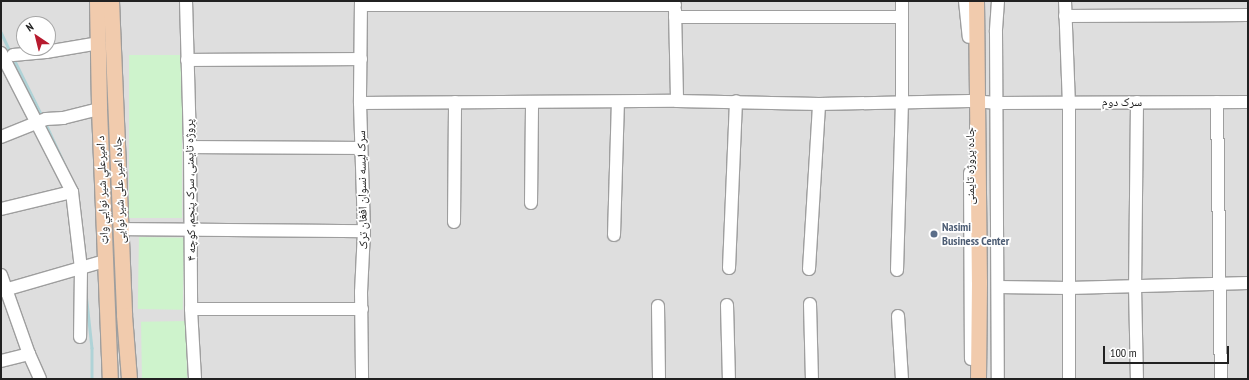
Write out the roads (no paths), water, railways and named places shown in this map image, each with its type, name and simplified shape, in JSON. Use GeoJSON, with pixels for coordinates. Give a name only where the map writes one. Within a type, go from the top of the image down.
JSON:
{"type":"FeatureCollection","features":[{"type":"Feature","properties":{"kind":"main road","name":"د امیرعلي شیر نوايي واټ"},"geometry":{"type":"LineString","coordinates":[[97,1],[100,43],[100,109],[110,379]]}},
{"type":"Feature","properties":{"kind":"main road","name":"جاده امیر علی شیر نوایی"},"geometry":{"type":"LineString","coordinates":[[111,1],[120,229],[129,379]]}},
{"type":"Feature","properties":{"kind":"main road","name":"جاده پروژه تایمنی"},"geometry":{"type":"LineString","coordinates":[[976,1],[983,101],[988,379]]}},
{"type":"Feature","properties":{"kind":"main road","name":"جاده پروژه تایمنی"},"geometry":{"type":"LineString","coordinates":[[978,379],[986,1]]}},
{"type":"Feature","properties":{"kind":"street","name":"پروژه تایمنی، سرک پنجم، کوچه ۴"},"geometry":{"type":"LineString","coordinates":[[186,1],[190,147],[191,309],[195,379]]}},
{"type":"Feature","properties":{"kind":"street"},"geometry":{"type":"LineString","coordinates":[[897,270],[902,103],[902,1]]}},
{"type":"Feature","properties":{"kind":"street","name":"جاده پروژه تایمنی"},"geometry":{"type":"LineString","coordinates":[[965,1],[965,14],[969,21],[983,101],[998,287],[998,379]]}},
{"type":"Feature","properties":{"kind":"street","name":"جاده پروژه تایمنی"},"geometry":{"type":"LineString","coordinates":[[971,379],[983,101],[996,32],[998,1]]}},
{"type":"Feature","properties":{"kind":"street"},"geometry":{"type":"LineString","coordinates":[[1065,1],[1068,103],[1069,379]]}},
{"type":"Feature","properties":{"kind":"street"},"geometry":{"type":"LineString","coordinates":[[361,3],[675,3],[677,101]]}},
{"type":"Feature","properties":{"kind":"street","name":"سرک لیسه نسوان افغان‌ ترک"},"geometry":{"type":"LineString","coordinates":[[361,3],[360,102],[364,231],[362,379]]}},
{"type":"Feature","properties":{"kind":"street"},"geometry":{"type":"LineString","coordinates":[[1065,16],[1248,15]]}},
{"type":"Feature","properties":{"kind":"street"},"geometry":{"type":"LineString","coordinates":[[675,17],[902,17]]}},
{"type":"Feature","properties":{"kind":"street"},"geometry":{"type":"LineString","coordinates":[[80,336],[83,268],[72,192],[41,121],[7,54],[46,52],[100,43]]}},
{"type":"Feature","properties":{"kind":"street"},"geometry":{"type":"LineString","coordinates":[[187,60],[361,59]]}},
{"type":"Feature","properties":{"kind":"street"},"geometry":{"type":"LineString","coordinates":[[729,268],[736,101]]}},
{"type":"Feature","properties":{"kind":"street","name":"سرک دوم"},"geometry":{"type":"LineString","coordinates":[[360,102],[736,101],[818,104],[983,101],[1068,103],[1248,102]]}},
{"type":"Feature","properties":{"kind":"street"},"geometry":{"type":"LineString","coordinates":[[454,222],[455,102]]}},
{"type":"Feature","properties":{"kind":"street"},"geometry":{"type":"LineString","coordinates":[[531,203],[532,102]]}},
{"type":"Feature","properties":{"kind":"street"},"geometry":{"type":"LineString","coordinates":[[614,235],[618,102]]}},
{"type":"Feature","properties":{"kind":"street"},"geometry":{"type":"LineString","coordinates":[[1137,102],[1135,286],[1137,379]]}},
{"type":"Feature","properties":{"kind":"street"},"geometry":{"type":"LineString","coordinates":[[1217,102],[1218,283],[1221,379]]}},
{"type":"Feature","properties":{"kind":"street"},"geometry":{"type":"LineString","coordinates":[[809,269],[818,104]]}},
{"type":"Feature","properties":{"kind":"street"},"geometry":{"type":"LineString","coordinates":[[1,137],[41,121],[62,118],[100,109]]}},
{"type":"Feature","properties":{"kind":"street"},"geometry":{"type":"LineString","coordinates":[[190,147],[361,148]]}},
{"type":"Feature","properties":{"kind":"street"},"geometry":{"type":"LineString","coordinates":[[1,209],[72,192]]}},
{"type":"Feature","properties":{"kind":"street"},"geometry":{"type":"LineString","coordinates":[[120,229],[191,228],[364,231]]}},
{"type":"Feature","properties":{"kind":"street"},"geometry":{"type":"LineString","coordinates":[[4,289],[105,261]]}},
{"type":"Feature","properties":{"kind":"street"},"geometry":{"type":"LineString","coordinates":[[1,275],[4,289],[40,379]]}},
{"type":"Feature","properties":{"kind":"street"},"geometry":{"type":"LineString","coordinates":[[998,287],[1069,288],[1248,282]]}},
{"type":"Feature","properties":{"kind":"street"},"geometry":{"type":"LineString","coordinates":[[810,304],[812,379]]}},
{"type":"Feature","properties":{"kind":"street"},"geometry":{"type":"LineString","coordinates":[[727,305],[729,379]]}},
{"type":"Feature","properties":{"kind":"street"},"geometry":{"type":"LineString","coordinates":[[658,306],[658,379]]}},
{"type":"Feature","properties":{"kind":"street"},"geometry":{"type":"LineString","coordinates":[[191,309],[362,309]]}},
{"type":"Feature","properties":{"kind":"street"},"geometry":{"type":"LineString","coordinates":[[898,316],[902,379]]}},
{"type":"Feature","properties":{"kind":"street"},"geometry":{"type":"LineString","coordinates":[[1,361],[29,354]]}},
{"type":"Feature","properties":{"kind":"waterway"},"geometry":{"type":"LineString","coordinates":[[1,32],[11,53]]}},
{"type":"Feature","properties":{"kind":"waterway"},"geometry":{"type":"LineString","coordinates":[[14,59],[42,116]]}},
{"type":"Feature","properties":{"kind":"waterway"},"geometry":{"type":"LineString","coordinates":[[45,122],[70,176]]}},
{"type":"Feature","properties":{"kind":"waterway"},"geometry":{"type":"LineString","coordinates":[[86,293],[92,348],[92,379]]}},
{"type":"Feature","properties":{"kind":"place","name":"Nasimi Business Center"},"geometry":{"type":"Point","coordinates":[934,234]}}]}
